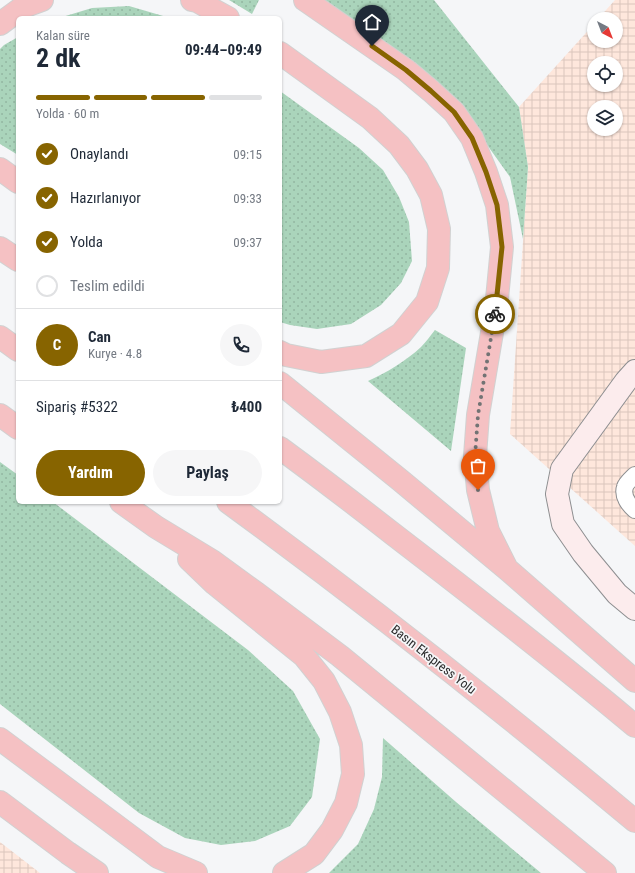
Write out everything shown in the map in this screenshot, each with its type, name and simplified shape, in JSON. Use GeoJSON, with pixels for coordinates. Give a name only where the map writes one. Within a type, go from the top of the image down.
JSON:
{"type":"FeatureCollection","features":[{"type":"Feature","properties":{"kind":"highway"},"geometry":{"type":"LineString","coordinates":[[0,24],[23,7],[42,0]]}},
{"type":"Feature","properties":{"kind":"highway"},"geometry":{"type":"LineString","coordinates":[[192,0],[224,16]]}},
{"type":"Feature","properties":{"kind":"highway"},"geometry":{"type":"LineString","coordinates":[[305,0],[406,70],[454,112],[472,138],[486,172],[497,205],[502,247],[496,309],[478,415],[475,456],[478,490],[488,531],[507,569]]}},
{"type":"Feature","properties":{"kind":"highway"},"geometry":{"type":"LineString","coordinates":[[282,54],[370,118],[399,145],[417,169],[431,195],[439,229],[438,268],[427,302],[401,334],[366,356],[321,362],[282,353]]}},
{"type":"Feature","properties":{"kind":"highway"},"geometry":{"type":"LineString","coordinates":[[0,169],[16,181]]}},
{"type":"Feature","properties":{"kind":"highway"},"geometry":{"type":"LineString","coordinates":[[0,248],[16,259]]}},
{"type":"Feature","properties":{"kind":"highway"},"geometry":{"type":"LineString","coordinates":[[0,337],[16,349]]}},
{"type":"Feature","properties":{"kind":"highway"},"geometry":{"type":"LineString","coordinates":[[282,385],[507,569],[635,681]]}},
{"type":"Feature","properties":{"kind":"highway"},"geometry":{"type":"LineString","coordinates":[[0,415],[16,427]]}},
{"type":"Feature","properties":{"kind":"highway"},"geometry":{"type":"LineString","coordinates":[[282,450],[511,625],[635,726]]}},
{"type":"Feature","properties":{"kind":"highway"},"geometry":{"type":"LineString","coordinates":[[124,504],[156,527],[231,575],[340,656],[605,873]]}},
{"type":"Feature","properties":{"kind":"highway","name":"Basın Ekspress Yolu"},"geometry":{"type":"LineString","coordinates":[[231,504],[457,676],[576,771],[635,821]]}},
{"type":"Feature","properties":{"kind":"highway"},"geometry":{"type":"LineString","coordinates":[[156,527],[215,584],[304,656],[324,681],[340,712],[352,752],[353,774],[346,803],[332,830],[314,854],[284,873]]}},
{"type":"Feature","properties":{"kind":"highway"},"geometry":{"type":"LineString","coordinates":[[0,739],[158,857],[196,873]]}},
{"type":"Feature","properties":{"kind":"highway"},"geometry":{"type":"LineString","coordinates":[[0,802],[97,873]]}},
{"type":"Feature","properties":{"kind":"main road"},"geometry":{"type":"LineString","coordinates":[[635,371],[626,381],[562,469],[557,494],[563,524],[571,536],[617,594],[635,609]]}},
{"type":"Feature","properties":{"kind":"lane"},"geometry":{"type":"LineString","coordinates":[[635,475],[625,487],[627,500],[635,510]]}},
{"type":"Feature","properties":{"kind":"shaded area"},"geometry":{"type":"Polygon","coordinates":[[[615,0],[635,0],[635,546],[510,434],[528,167],[519,107],[587,32],[587,48],[623,48],[623,12],[604,12],[615,0]]]}},
{"type":"Feature","properties":{"kind":"shaded area"},"geometry":{"type":"Polygon","coordinates":[[[0,842],[40,873],[0,873],[0,842]]]}},
{"type":"Feature","properties":{"kind":"green space"},"geometry":{"type":"Polygon","coordinates":[[[229,0],[259,0],[252,14],[229,0]]]}},
{"type":"Feature","properties":{"kind":"green space"},"geometry":{"type":"Polygon","coordinates":[[[319,0],[434,0],[519,107],[528,167],[523,239],[510,177],[455,100],[319,0]]]}},
{"type":"Feature","properties":{"kind":"green space"},"geometry":{"type":"Polygon","coordinates":[[[129,6],[163,16],[66,16],[92,8],[129,6]]]}},
{"type":"Feature","properties":{"kind":"green space"},"geometry":{"type":"Polygon","coordinates":[[[16,38],[16,154],[0,144],[0,49],[16,38]]]}},
{"type":"Feature","properties":{"kind":"green space"},"geometry":{"type":"Polygon","coordinates":[[[282,92],[359,148],[383,170],[399,197],[409,222],[412,261],[401,283],[381,305],[351,324],[317,329],[282,323],[282,92]]]}},
{"type":"Feature","properties":{"kind":"green space"},"geometry":{"type":"Polygon","coordinates":[[[435,330],[466,348],[451,451],[368,381],[409,357],[421,347],[435,330]]]}},
{"type":"Feature","properties":{"kind":"green space"},"geometry":{"type":"Polygon","coordinates":[[[0,462],[16,474],[16,504],[56,504],[248,650],[293,691],[320,739],[312,797],[290,826],[255,841],[221,845],[185,838],[139,813],[0,704],[0,462]]]}},
{"type":"Feature","properties":{"kind":"green space"},"geometry":{"type":"Polygon","coordinates":[[[383,738],[456,802],[541,873],[329,873],[358,844],[374,809],[382,777],[383,738]]]}},
{"type":"Feature","properties":{"kind":"way so far"},"geometry":{"type":"LineString","coordinates":[[478,490],[475,456],[478,415],[495,314]]}},
{"type":"Feature","properties":{"kind":"route"},"geometry":{"type":"LineString","coordinates":[[372,46],[406,70],[454,112],[472,138],[486,172],[497,205],[502,247],[495,314]]}}]}
